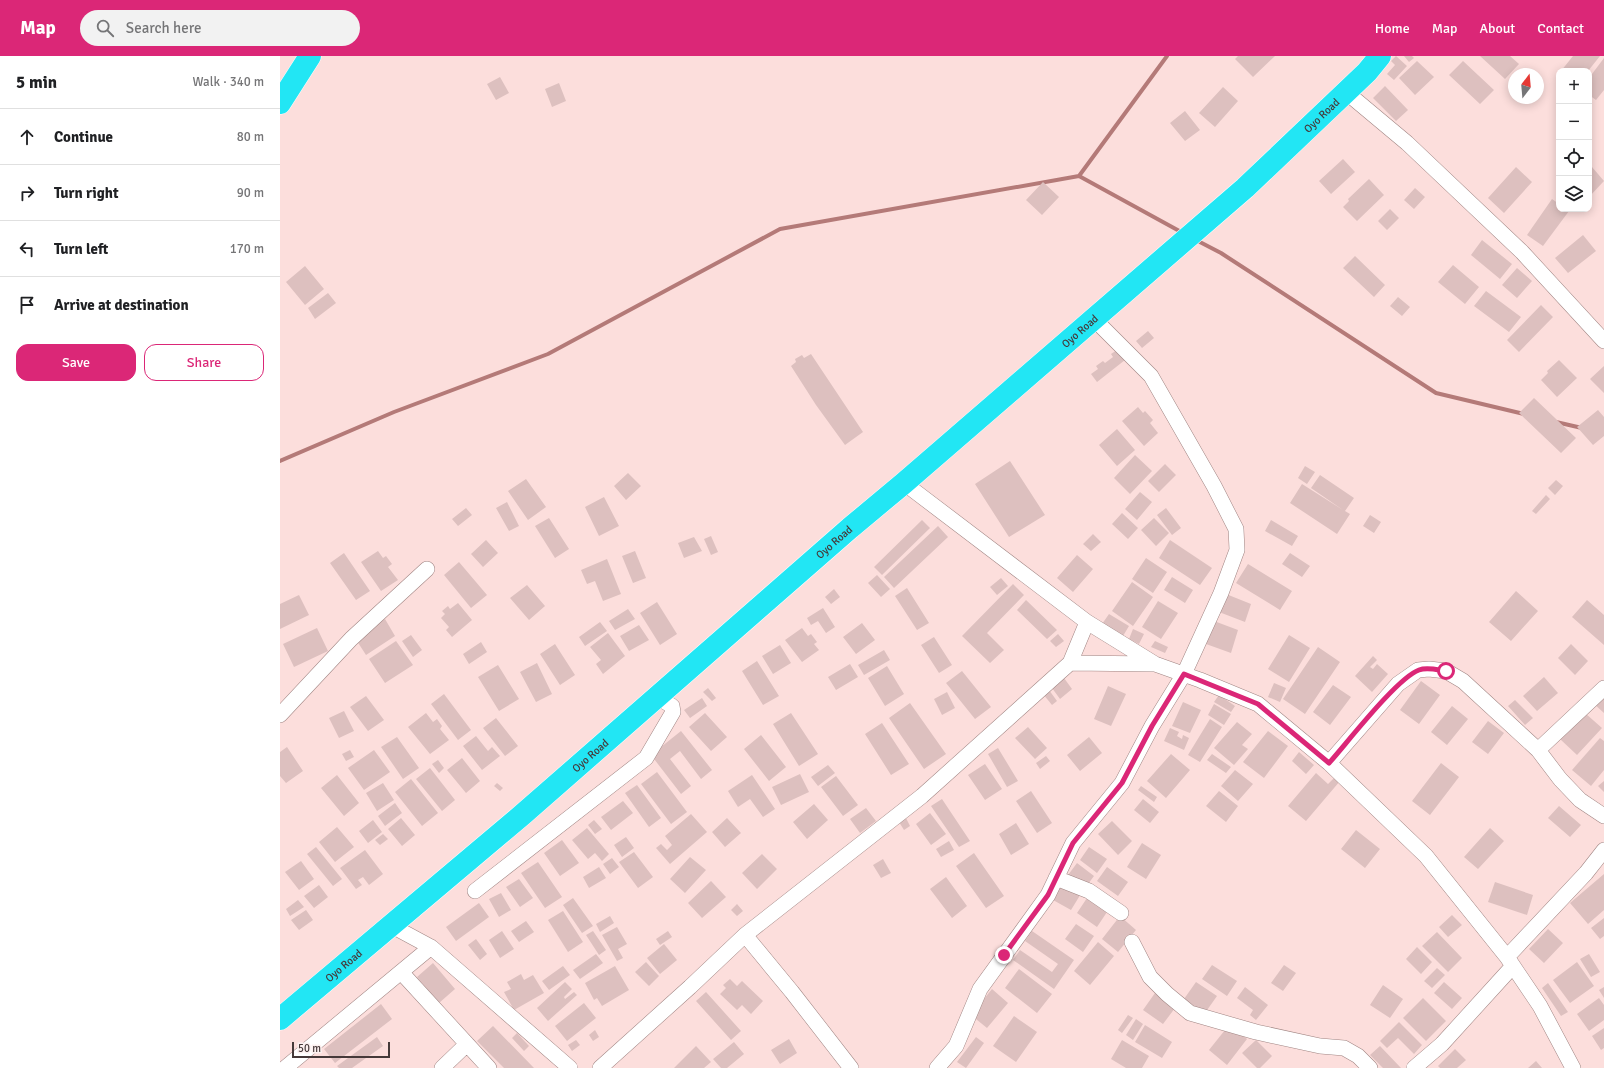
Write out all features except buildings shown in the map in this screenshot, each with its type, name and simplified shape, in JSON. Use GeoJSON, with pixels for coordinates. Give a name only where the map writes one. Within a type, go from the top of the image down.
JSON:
{"type":"FeatureCollection","features":[{"type":"Feature","properties":{"kind":"highway"},"geometry":{"type":"LineString","coordinates":[[280,103],[310,56]]}},
{"type":"Feature","properties":{"kind":"highway","name":"Oyo Road"},"geometry":{"type":"LineString","coordinates":[[280,1019],[522,816],[850,528],[904,484],[1093,318],[1245,188],[1346,92],[1380,56]]}},
{"type":"Feature","properties":{"kind":"street"},"geometry":{"type":"LineString","coordinates":[[1346,92],[1407,143],[1522,252],[1604,341]]}},
{"type":"Feature","properties":{"kind":"street"},"geometry":{"type":"LineString","coordinates":[[937,1068],[956,1046],[980,989],[1048,895],[1073,843],[1122,783],[1152,726],[1184,674],[1221,593],[1237,550],[1236,529],[1214,486],[1151,376],[1093,318]]}},
{"type":"Feature","properties":{"kind":"street"},"geometry":{"type":"LineString","coordinates":[[904,484],[1088,622],[1156,664],[1258,704],[1329,763],[1426,856],[1510,962],[1540,1006],[1573,1068]]}},
{"type":"Feature","properties":{"kind":"street"},"geometry":{"type":"LineString","coordinates":[[280,714],[351,639],[427,570]]}},
{"type":"Feature","properties":{"kind":"street"},"geometry":{"type":"LineString","coordinates":[[600,1068],[690,988],[745,935],[922,796],[1070,663],[1088,622]]}},
{"type":"Feature","properties":{"kind":"street"},"geometry":{"type":"LineString","coordinates":[[1070,663],[1156,664]]}},
{"type":"Feature","properties":{"kind":"street"},"geometry":{"type":"LineString","coordinates":[[1329,763],[1398,684],[1418,670],[1429,669],[1446,671],[1463,681],[1538,750],[1560,779],[1580,800],[1604,816]]}},
{"type":"Feature","properties":{"kind":"street"},"geometry":{"type":"LineString","coordinates":[[1538,750],[1604,688]]}},
{"type":"Feature","properties":{"kind":"street"},"geometry":{"type":"LineString","coordinates":[[475,891],[646,758],[673,712],[672,706],[657,697]]}},
{"type":"Feature","properties":{"kind":"street"},"geometry":{"type":"LineString","coordinates":[[1414,1068],[1442,1044],[1604,850]]}},
{"type":"Feature","properties":{"kind":"street"},"geometry":{"type":"LineString","coordinates":[[1056,878],[1088,891],[1121,913]]}},
{"type":"Feature","properties":{"kind":"street"},"geometry":{"type":"LineString","coordinates":[[392,926],[431,947],[570,1068]]}},
{"type":"Feature","properties":{"kind":"street"},"geometry":{"type":"LineString","coordinates":[[745,935],[792,992],[851,1068]]}},
{"type":"Feature","properties":{"kind":"street"},"geometry":{"type":"LineString","coordinates":[[1132,942],[1150,977],[1167,994],[1190,1013],[1256,1032],[1320,1046],[1344,1048],[1358,1056],[1370,1068]]}},
{"type":"Feature","properties":{"kind":"street"},"geometry":{"type":"LineString","coordinates":[[285,1068],[431,947]]}},
{"type":"Feature","properties":{"kind":"street"},"geometry":{"type":"LineString","coordinates":[[401,972],[489,1068]]}},
{"type":"Feature","properties":{"kind":"street"},"geometry":{"type":"LineString","coordinates":[[442,1068],[467,1044]]}},
{"type":"Feature","properties":{"kind":"waterway"},"geometry":{"type":"LineString","coordinates":[[280,461],[394,412],[548,354],[780,229],[1079,176],[1167,56]]}},
{"type":"Feature","properties":{"kind":"waterway"},"geometry":{"type":"LineString","coordinates":[[1079,176],[1183,233]]}},
{"type":"Feature","properties":{"kind":"waterway"},"geometry":{"type":"LineString","coordinates":[[1196,240],[1221,253],[1436,393],[1524,414]]}},
{"type":"Feature","properties":{"kind":"waterway"},"geometry":{"type":"LineString","coordinates":[[1556,422],[1582,428]]}},
{"type":"Feature","properties":{"kind":"route"},"geometry":{"type":"LineString","coordinates":[[1004,955],[1048,895],[1073,843],[1122,783],[1152,726],[1184,674],[1258,704],[1329,763],[1398,684],[1418,670],[1429,669],[1446,671]]}}]}
